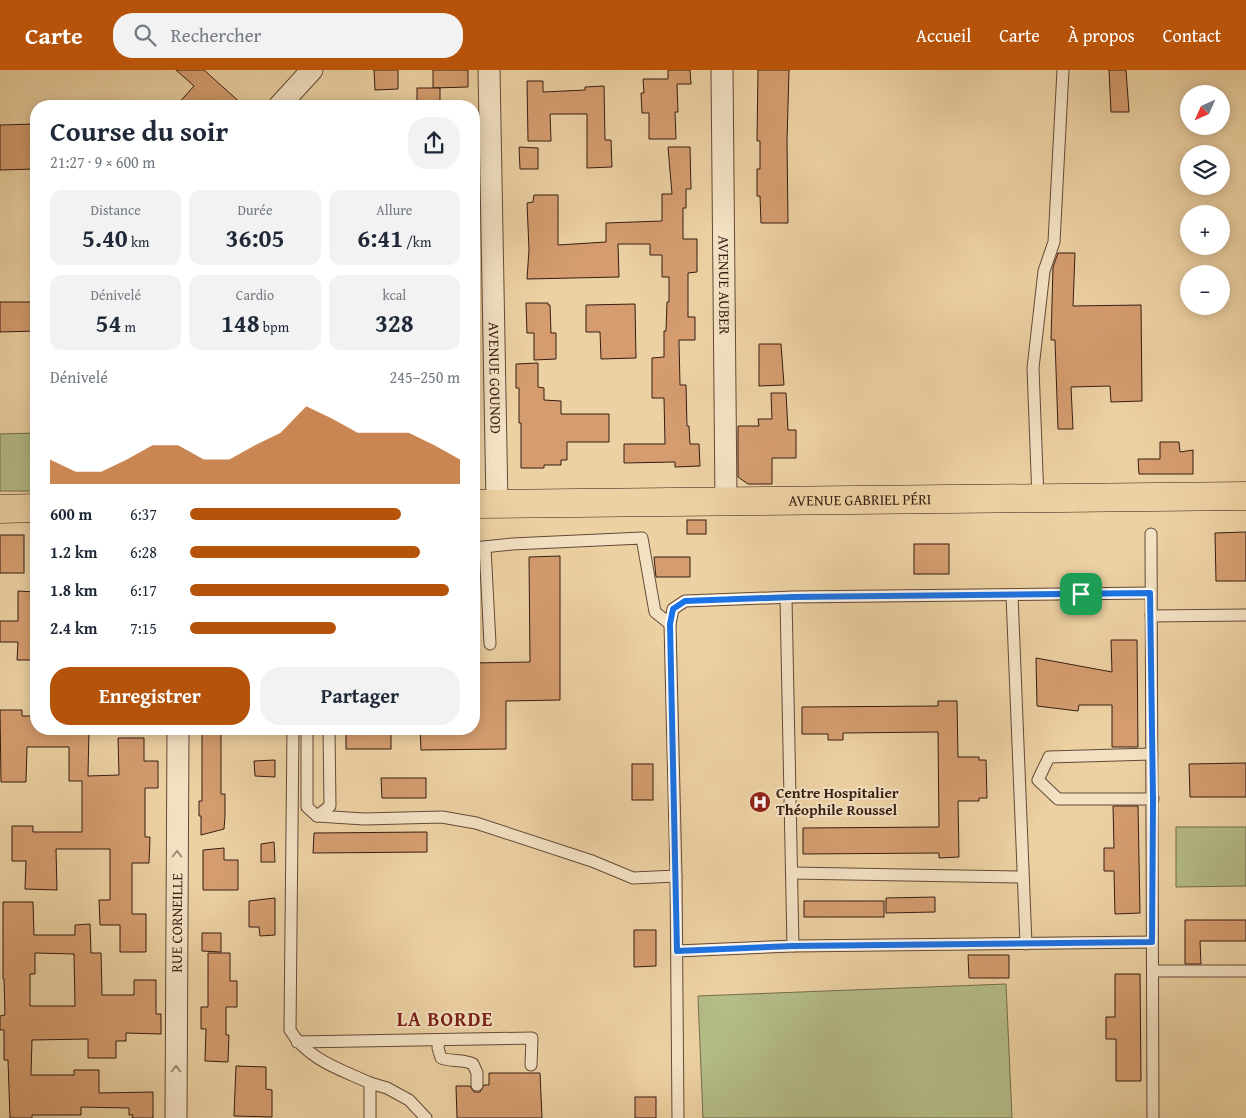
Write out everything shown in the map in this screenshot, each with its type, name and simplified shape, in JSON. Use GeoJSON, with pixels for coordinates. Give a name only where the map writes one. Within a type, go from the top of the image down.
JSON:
{"type":"FeatureCollection","features":[{"type":"Feature","properties":{"kind":"main road","name":"AVENUE GABRIEL PÉRI"},"geometry":{"type":"LineString","coordinates":[[486,504],[1246,496]]}},
{"type":"Feature","properties":{"kind":"main road"},"geometry":{"type":"LineString","coordinates":[[0,509],[30,508]]}},
{"type":"Feature","properties":{"kind":"street"},"geometry":{"type":"LineString","coordinates":[[284,100],[312,70]]}},
{"type":"Feature","properties":{"kind":"street","name":"AVENUE GOUNOD"},"geometry":{"type":"LineString","coordinates":[[486,504],[489,70]]}},
{"type":"Feature","properties":{"kind":"street","name":"AVENUE AUBER"},"geometry":{"type":"LineString","coordinates":[[722,70],[726,501]]}},
{"type":"Feature","properties":{"kind":"street","name":"RUE CORNEILLE"},"geometry":{"type":"LineString","coordinates":[[176,1118],[178,735]]}},
{"type":"Feature","properties":{"kind":"lane"},"geometry":{"type":"LineString","coordinates":[[1038,499],[1033,368],[1044,271],[1054,242],[1063,70]]}},
{"type":"Feature","properties":{"kind":"lane"},"geometry":{"type":"LineString","coordinates":[[1151,534],[1153,1118]]}},
{"type":"Feature","properties":{"kind":"lane"},"geometry":{"type":"LineString","coordinates":[[490,644],[480,548],[512,544],[642,538],[655,612],[670,624]]}},
{"type":"Feature","properties":{"kind":"lane"},"geometry":{"type":"LineString","coordinates":[[678,1118],[676,876],[670,624],[673,609],[685,601],[1150,593]]}},
{"type":"Feature","properties":{"kind":"lane"},"geometry":{"type":"LineString","coordinates":[[1012,595],[1026,944]]}},
{"type":"Feature","properties":{"kind":"lane"},"geometry":{"type":"LineString","coordinates":[[786,598],[793,946]]}},
{"type":"Feature","properties":{"kind":"lane"},"geometry":{"type":"LineString","coordinates":[[1151,616],[1246,614]]}},
{"type":"Feature","properties":{"kind":"lane"},"geometry":{"type":"LineString","coordinates":[[293,735],[290,1030],[297,1042],[328,1065],[370,1083],[387,1088],[409,1100],[426,1118]]}},
{"type":"Feature","properties":{"kind":"lane"},"geometry":{"type":"LineString","coordinates":[[307,735],[307,807],[317,816],[364,819],[442,817],[476,824],[592,861],[633,878],[676,876]]}},
{"type":"Feature","properties":{"kind":"lane"},"geometry":{"type":"LineString","coordinates":[[317,816],[330,806],[329,735]]}},
{"type":"Feature","properties":{"kind":"lane"},"geometry":{"type":"LineString","coordinates":[[1038,780],[1049,757],[1152,754]]}},
{"type":"Feature","properties":{"kind":"lane"},"geometry":{"type":"LineString","coordinates":[[1020,781],[1038,780],[1058,799],[1153,799]]}},
{"type":"Feature","properties":{"kind":"lane"},"geometry":{"type":"LineString","coordinates":[[792,873],[1023,877]]}},
{"type":"Feature","properties":{"kind":"lane"},"geometry":{"type":"LineString","coordinates":[[677,951],[793,946],[1152,942]]}},
{"type":"Feature","properties":{"kind":"lane"},"geometry":{"type":"LineString","coordinates":[[1153,971],[1246,971]]}},
{"type":"Feature","properties":{"kind":"lane"},"geometry":{"type":"LineString","coordinates":[[297,1042],[532,1038],[532,1065]]}},
{"type":"Feature","properties":{"kind":"lane"},"geometry":{"type":"LineString","coordinates":[[438,1040],[438,1048],[442,1058],[449,1061],[466,1061],[473,1064],[477,1073],[477,1085]]}},
{"type":"Feature","properties":{"kind":"lane"},"geometry":{"type":"LineString","coordinates":[[370,1083],[370,1118]]}},
{"type":"Feature","properties":{"kind":"green space"},"geometry":{"type":"Polygon","coordinates":[[[30,433],[30,491],[0,491],[0,434],[30,433]]]}},
{"type":"Feature","properties":{"kind":"green space"},"geometry":{"type":"Polygon","coordinates":[[[1176,827],[1246,827],[1246,886],[1176,887],[1176,827]]]}},
{"type":"Feature","properties":{"kind":"green space"},"geometry":{"type":"Polygon","coordinates":[[[1006,984],[1012,1118],[703,1118],[698,996],[1006,984]]]}},
{"type":"Feature","properties":{"kind":"building"},"geometry":{"type":"Polygon","coordinates":[[[176,70],[204,70],[237,100],[181,100],[194,86],[176,70]]]}},
{"type":"Feature","properties":{"kind":"building"},"geometry":{"type":"Polygon","coordinates":[[[374,70],[398,70],[398,89],[375,90],[374,70]]]}},
{"type":"Feature","properties":{"kind":"building"},"geometry":{"type":"Polygon","coordinates":[[[433,70],[468,70],[468,87],[433,88],[433,70]]]}},
{"type":"Feature","properties":{"kind":"building"},"geometry":{"type":"Polygon","coordinates":[[[668,70],[690,70],[691,84],[677,84],[678,112],[675,112],[676,139],[649,139],[649,113],[642,113],[641,93],[644,93],[643,79],[668,79],[668,70]]]}},
{"type":"Feature","properties":{"kind":"building"},"geometry":{"type":"Polygon","coordinates":[[[758,70],[789,70],[787,141],[788,223],[761,223],[760,196],[757,196],[757,169],[760,169],[760,141],[757,141],[758,70]]]}},
{"type":"Feature","properties":{"kind":"building"},"geometry":{"type":"Polygon","coordinates":[[[1109,70],[1126,70],[1129,112],[1111,112],[1109,70]]]}},
{"type":"Feature","properties":{"kind":"building"},"geometry":{"type":"Polygon","coordinates":[[[527,81],[543,81],[543,92],[585,90],[585,87],[604,86],[605,140],[611,140],[612,167],[587,168],[587,114],[550,114],[551,141],[528,141],[527,81]]]}},
{"type":"Feature","properties":{"kind":"building"},"geometry":{"type":"Polygon","coordinates":[[[417,88],[440,88],[440,100],[417,100],[417,88]]]}},
{"type":"Feature","properties":{"kind":"building"},"geometry":{"type":"Polygon","coordinates":[[[30,124],[30,169],[0,170],[0,125],[30,124]]]}},
{"type":"Feature","properties":{"kind":"building"},"geometry":{"type":"Polygon","coordinates":[[[519,147],[538,148],[538,169],[520,169],[519,147]]]}},
{"type":"Feature","properties":{"kind":"building"},"geometry":{"type":"Polygon","coordinates":[[[668,147],[690,147],[691,189],[686,189],[686,208],[683,208],[683,239],[697,239],[697,272],[688,273],[688,317],[695,317],[695,340],[679,340],[680,385],[686,385],[687,426],[689,426],[690,444],[699,444],[700,466],[675,467],[675,462],[624,463],[624,444],[665,444],[664,398],[652,398],[652,358],[664,357],[664,331],[666,331],[667,302],[669,302],[669,277],[662,277],[662,255],[650,255],[650,244],[618,244],[619,277],[527,279],[529,250],[527,203],[533,202],[534,195],[558,195],[558,245],[606,242],[606,223],[662,221],[662,194],[672,194],[668,147]]]}},
{"type":"Feature","properties":{"kind":"building"},"geometry":{"type":"Polygon","coordinates":[[[1058,253],[1075,253],[1073,306],[1141,305],[1142,401],[1111,402],[1110,386],[1071,387],[1073,429],[1058,429],[1055,340],[1051,340],[1053,267],[1058,253]]]}},
{"type":"Feature","properties":{"kind":"building"},"geometry":{"type":"Polygon","coordinates":[[[0,302],[30,302],[30,331],[0,332],[0,302]]]}},
{"type":"Feature","properties":{"kind":"building"},"geometry":{"type":"Polygon","coordinates":[[[526,303],[548,303],[550,305],[551,333],[556,333],[556,359],[534,360],[534,333],[527,333],[526,303]]]}},
{"type":"Feature","properties":{"kind":"building"},"geometry":{"type":"Polygon","coordinates":[[[635,304],[636,358],[601,359],[600,332],[586,332],[586,305],[635,304]]]}},
{"type":"Feature","properties":{"kind":"building"},"geometry":{"type":"Polygon","coordinates":[[[759,344],[781,344],[784,385],[759,386],[759,344]]]}},
{"type":"Feature","properties":{"kind":"building"},"geometry":{"type":"Polygon","coordinates":[[[538,363],[538,387],[544,388],[544,400],[561,401],[561,414],[609,414],[609,442],[567,442],[567,460],[561,460],[561,465],[544,465],[544,468],[521,468],[521,423],[519,423],[519,388],[516,388],[516,364],[538,363]]]}},
{"type":"Feature","properties":{"kind":"building"},"geometry":{"type":"Polygon","coordinates":[[[771,393],[786,393],[788,430],[796,430],[796,458],[772,458],[772,484],[748,484],[738,477],[738,426],[759,426],[758,419],[772,419],[771,393]]]}},
{"type":"Feature","properties":{"kind":"building"},"geometry":{"type":"Polygon","coordinates":[[[1160,442],[1179,442],[1180,452],[1193,450],[1193,474],[1139,474],[1138,459],[1160,459],[1160,442]]]}},
{"type":"Feature","properties":{"kind":"building"},"geometry":{"type":"Polygon","coordinates":[[[687,520],[706,520],[706,534],[687,534],[687,520]]]}},
{"type":"Feature","properties":{"kind":"building"},"geometry":{"type":"Polygon","coordinates":[[[1246,532],[1246,581],[1216,581],[1215,533],[1246,532]]]}},
{"type":"Feature","properties":{"kind":"building"},"geometry":{"type":"Polygon","coordinates":[[[0,535],[24,535],[24,573],[0,573],[0,535]]]}},
{"type":"Feature","properties":{"kind":"building"},"geometry":{"type":"Polygon","coordinates":[[[914,544],[949,544],[949,574],[914,574],[914,544]]]}},
{"type":"Feature","properties":{"kind":"building"},"geometry":{"type":"Polygon","coordinates":[[[560,556],[560,700],[506,701],[506,749],[421,750],[420,735],[480,735],[480,663],[530,662],[529,557],[560,556]]]}},
{"type":"Feature","properties":{"kind":"building"},"geometry":{"type":"Polygon","coordinates":[[[654,557],[690,557],[690,577],[656,577],[654,557]]]}},
{"type":"Feature","properties":{"kind":"building"},"geometry":{"type":"Polygon","coordinates":[[[18,591],[30,592],[30,660],[17,660],[18,642],[0,642],[0,621],[18,621],[18,591]]]}},
{"type":"Feature","properties":{"kind":"building"},"geometry":{"type":"Polygon","coordinates":[[[1111,640],[1137,640],[1138,747],[1112,747],[1112,705],[1079,705],[1078,711],[1037,706],[1036,658],[1112,672],[1111,640]]]}},
{"type":"Feature","properties":{"kind":"building"},"geometry":{"type":"Polygon","coordinates":[[[938,701],[957,701],[958,757],[979,757],[979,760],[986,760],[987,798],[979,798],[979,801],[958,801],[959,857],[939,858],[939,853],[803,854],[803,828],[939,827],[938,732],[843,733],[843,740],[828,740],[828,734],[802,734],[802,707],[938,706],[938,701]]]}},
{"type":"Feature","properties":{"kind":"building"},"geometry":{"type":"Polygon","coordinates":[[[0,710],[22,710],[22,716],[30,716],[30,735],[89,735],[88,776],[119,775],[118,738],[144,738],[144,761],[158,761],[158,788],[145,788],[145,837],[150,837],[149,863],[132,863],[132,914],[146,914],[146,952],[120,952],[120,925],[100,925],[99,900],[110,900],[110,849],[56,849],[57,890],[25,889],[26,861],[12,861],[12,826],[33,826],[33,832],[82,832],[82,781],[69,781],[69,747],[27,747],[26,782],[1,782],[0,710]]]}},
{"type":"Feature","properties":{"kind":"building"},"geometry":{"type":"Polygon","coordinates":[[[202,735],[221,735],[221,794],[225,794],[224,829],[201,835],[199,801],[202,801],[202,735]]]}},
{"type":"Feature","properties":{"kind":"building"},"geometry":{"type":"Polygon","coordinates":[[[346,735],[391,735],[391,749],[346,749],[346,735]]]}},
{"type":"Feature","properties":{"kind":"building"},"geometry":{"type":"Polygon","coordinates":[[[275,760],[275,777],[255,776],[254,761],[275,760]]]}},
{"type":"Feature","properties":{"kind":"building"},"geometry":{"type":"Polygon","coordinates":[[[1246,763],[1246,797],[1190,797],[1189,764],[1246,763]]]}},
{"type":"Feature","properties":{"kind":"building"},"geometry":{"type":"Polygon","coordinates":[[[632,764],[653,764],[653,800],[632,800],[632,764]]]}},
{"type":"Feature","properties":{"kind":"building"},"geometry":{"type":"Polygon","coordinates":[[[381,778],[426,778],[426,798],[382,798],[381,778]]]}},
{"type":"Feature","properties":{"kind":"building"},"geometry":{"type":"Polygon","coordinates":[[[1113,806],[1138,806],[1140,913],[1115,914],[1114,871],[1104,871],[1104,848],[1114,848],[1113,806]]]}},
{"type":"Feature","properties":{"kind":"building"},"geometry":{"type":"Polygon","coordinates":[[[427,832],[427,852],[313,853],[314,833],[427,832]]]}},
{"type":"Feature","properties":{"kind":"building"},"geometry":{"type":"Polygon","coordinates":[[[274,842],[275,862],[261,862],[261,844],[274,842]]]}},
{"type":"Feature","properties":{"kind":"building"},"geometry":{"type":"Polygon","coordinates":[[[224,848],[224,860],[238,860],[238,890],[203,890],[203,850],[224,848]]]}},
{"type":"Feature","properties":{"kind":"building"},"geometry":{"type":"Polygon","coordinates":[[[935,897],[935,912],[886,913],[886,898],[935,897]]]}},
{"type":"Feature","properties":{"kind":"building"},"geometry":{"type":"Polygon","coordinates":[[[275,898],[275,935],[260,936],[259,927],[249,927],[249,901],[275,898]]]}},
{"type":"Feature","properties":{"kind":"building"},"geometry":{"type":"Polygon","coordinates":[[[804,901],[884,901],[884,917],[804,917],[804,901]]]}},
{"type":"Feature","properties":{"kind":"building"},"geometry":{"type":"Polygon","coordinates":[[[3,902],[33,902],[34,935],[75,935],[75,925],[90,924],[91,953],[101,953],[102,995],[134,995],[134,980],[156,980],[156,1014],[161,1014],[161,1034],[126,1033],[126,1041],[116,1041],[116,1058],[88,1058],[88,1039],[32,1040],[31,1075],[74,1075],[74,1070],[99,1070],[99,1093],[153,1092],[153,1118],[132,1118],[133,1115],[129,1115],[129,1108],[81,1107],[81,1115],[32,1115],[32,1118],[10,1118],[8,1060],[4,1060],[4,1030],[0,1030],[0,1016],[5,1015],[3,902]],[[35,953],[35,974],[30,974],[30,1006],[75,1006],[74,954],[35,953]]]}},
{"type":"Feature","properties":{"kind":"building"},"geometry":{"type":"Polygon","coordinates":[[[1185,920],[1246,920],[1246,941],[1200,941],[1201,964],[1185,964],[1185,920]]]}},
{"type":"Feature","properties":{"kind":"building"},"geometry":{"type":"Polygon","coordinates":[[[634,930],[656,930],[656,966],[634,967],[634,930]]]}},
{"type":"Feature","properties":{"kind":"building"},"geometry":{"type":"Polygon","coordinates":[[[202,933],[221,933],[221,952],[202,951],[202,933]]]}},
{"type":"Feature","properties":{"kind":"building"},"geometry":{"type":"Polygon","coordinates":[[[208,953],[230,953],[230,981],[237,981],[237,1007],[226,1007],[226,1035],[229,1035],[228,1062],[205,1061],[206,1029],[201,1029],[201,1007],[208,1007],[208,953]]]}},
{"type":"Feature","properties":{"kind":"building"},"geometry":{"type":"Polygon","coordinates":[[[968,955],[1009,955],[1009,978],[969,978],[968,955]]]}},
{"type":"Feature","properties":{"kind":"building"},"geometry":{"type":"Polygon","coordinates":[[[1115,974],[1140,974],[1141,1081],[1116,1081],[1116,1039],[1106,1039],[1106,1017],[1115,1017],[1115,974]]]}},
{"type":"Feature","properties":{"kind":"building"},"geometry":{"type":"Polygon","coordinates":[[[236,1066],[266,1067],[266,1089],[272,1090],[272,1117],[234,1116],[236,1066]]]}},
{"type":"Feature","properties":{"kind":"building"},"geometry":{"type":"Polygon","coordinates":[[[489,1073],[540,1073],[542,1118],[457,1118],[456,1086],[470,1086],[474,1092],[480,1092],[484,1085],[489,1085],[489,1073]]]}},
{"type":"Feature","properties":{"kind":"building"},"geometry":{"type":"Polygon","coordinates":[[[635,1097],[656,1097],[656,1118],[635,1118],[635,1097]]]}},
{"type":"Feature","properties":{"kind":"place","name":"Centre Hospitalier Théophile Roussel"},"geometry":{"type":"Point","coordinates":[760,802]}},
{"type":"Feature","properties":{"kind":"district","name":"LA BORDE"},"geometry":{"type":"Point","coordinates":[445,1019]}},
{"type":"Feature","properties":{"kind":"route"},"geometry":{"type":"LineString","coordinates":[[1150,593],[1153,799],[1152,942],[793,946],[677,951],[670,624],[673,609],[685,601],[793,597],[1081,594],[1150,593]]}}]}
